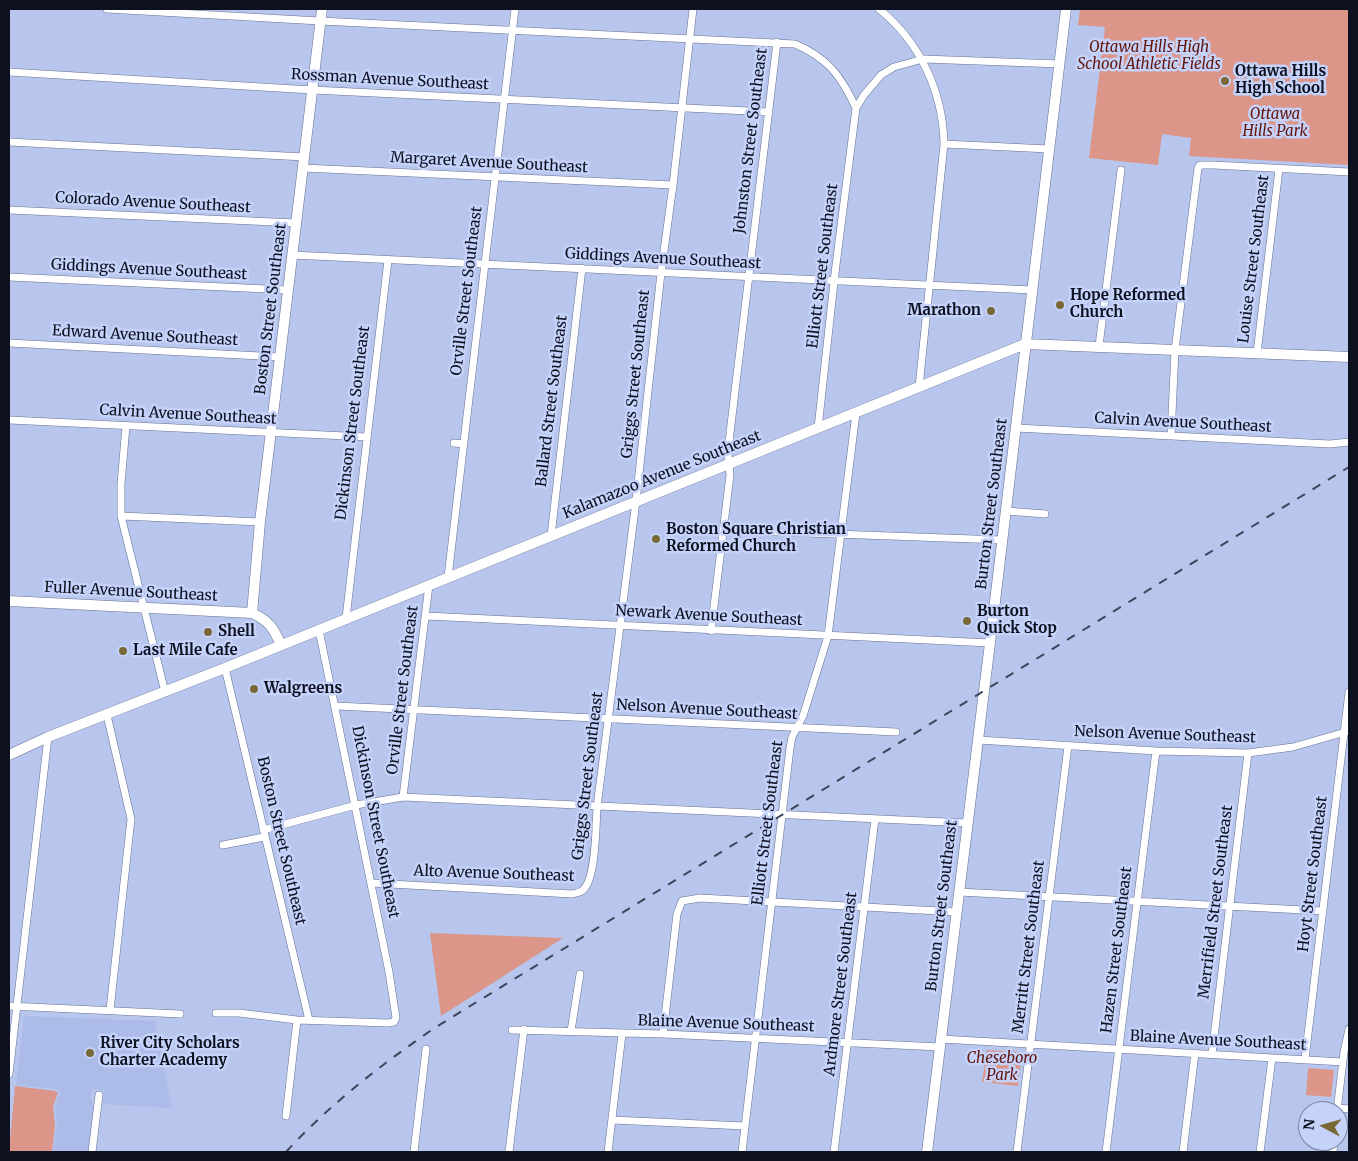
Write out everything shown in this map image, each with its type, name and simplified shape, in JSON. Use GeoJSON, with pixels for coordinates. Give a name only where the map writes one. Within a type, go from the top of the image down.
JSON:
{"type":"FeatureCollection","features":[{"type":"Feature","properties":{"kind":"main road","name":"Boston Street Southeast"},"geometry":{"type":"LineString","coordinates":[[252,614],[260,522],[322,9]]}},
{"type":"Feature","properties":{"kind":"main road","name":"Burton Street Southeast"},"geometry":{"type":"LineString","coordinates":[[927,1152],[1066,9]]}},
{"type":"Feature","properties":{"kind":"main road","name":"Kalamazoo Avenue Southeast"},"geometry":{"type":"LineString","coordinates":[[9,755],[48,737],[225,668],[1025,344],[1349,357]]}},
{"type":"Feature","properties":{"kind":"main road","name":"Fuller Avenue Southeast"},"geometry":{"type":"LineString","coordinates":[[9,601],[252,614]]}},
{"type":"Feature","properties":{"kind":"main road"},"geometry":{"type":"LineString","coordinates":[[252,614],[265,619],[274,630],[281,645]]}},
{"type":"Feature","properties":{"kind":"street"},"geometry":{"type":"LineString","coordinates":[[107,9],[795,44],[810,50],[832,67],[851,96],[856,108]]}},
{"type":"Feature","properties":{"kind":"street","name":"Orville Street Southeast"},"geometry":{"type":"LineString","coordinates":[[448,577],[515,9]]}},
{"type":"Feature","properties":{"kind":"street","name":"Griggs Street Southeast"},"geometry":{"type":"LineString","coordinates":[[585,889],[594,857],[597,807],[636,501],[661,274],[694,9]]}},
{"type":"Feature","properties":{"kind":"street"},"geometry":{"type":"LineString","coordinates":[[879,9],[904,34],[923,59],[939,102],[943,124],[944,144],[919,387]]}},
{"type":"Feature","properties":{"kind":"street","name":"Johnston Street Southeast"},"geometry":{"type":"LineString","coordinates":[[711,630],[730,475],[730,433],[777,42]]}},
{"type":"Feature","properties":{"kind":"street"},"geometry":{"type":"LineString","coordinates":[[856,108],[881,75],[894,67],[923,59],[1060,64]]}},
{"type":"Feature","properties":{"kind":"street","name":"Rossman Avenue Southeast"},"geometry":{"type":"LineString","coordinates":[[9,72],[312,90],[769,112]]}},
{"type":"Feature","properties":{"kind":"street","name":"Elliott Street Southeast"},"geometry":{"type":"LineString","coordinates":[[818,428],[856,108]]}},
{"type":"Feature","properties":{"kind":"street","name":"Margaret Avenue Southeast"},"geometry":{"type":"LineString","coordinates":[[9,142],[495,177],[673,185]]}},
{"type":"Feature","properties":{"kind":"street"},"geometry":{"type":"LineString","coordinates":[[944,144],[1049,149]]}},
{"type":"Feature","properties":{"kind":"street"},"geometry":{"type":"LineString","coordinates":[[1171,436],[1175,350],[1198,168],[1200,165],[1349,172]]}},
{"type":"Feature","properties":{"kind":"street","name":"Louise Street Southeast"},"geometry":{"type":"LineString","coordinates":[[1257,353],[1279,169]]}},
{"type":"Feature","properties":{"kind":"street"},"geometry":{"type":"LineString","coordinates":[[1099,346],[1121,170]]}},
{"type":"Feature","properties":{"kind":"street","name":"Colorado Avenue Southeast"},"geometry":{"type":"LineString","coordinates":[[9,210],[296,223]]}},
{"type":"Feature","properties":{"kind":"street","name":"Giddings Avenue Southeast"},"geometry":{"type":"LineString","coordinates":[[292,255],[582,268],[661,274],[1032,290]]}},
{"type":"Feature","properties":{"kind":"street","name":"Dickinson Street Southeast"},"geometry":{"type":"LineString","coordinates":[[346,618],[388,260]]}},
{"type":"Feature","properties":{"kind":"street","name":"Ballard Street Southeast"},"geometry":{"type":"LineString","coordinates":[[551,536],[582,268]]}},
{"type":"Feature","properties":{"kind":"street","name":"Giddings Avenue Southeast"},"geometry":{"type":"LineString","coordinates":[[9,277],[288,290]]}},
{"type":"Feature","properties":{"kind":"street","name":"Edward Avenue Southeast"},"geometry":{"type":"LineString","coordinates":[[9,343],[280,356]]}},
{"type":"Feature","properties":{"kind":"street","name":"Elliott Street Southeast"},"geometry":{"type":"LineString","coordinates":[[742,1152],[790,748],[792,737],[798,728],[828,636],[856,413]]}},
{"type":"Feature","properties":{"kind":"street","name":"Calvin Avenue Southeast"},"geometry":{"type":"LineString","coordinates":[[9,420],[366,437]]}},
{"type":"Feature","properties":{"kind":"street"},"geometry":{"type":"LineString","coordinates":[[126,426],[120,484],[121,516],[165,692]]}},
{"type":"Feature","properties":{"kind":"street","name":"Calvin Avenue Southeast"},"geometry":{"type":"LineString","coordinates":[[1016,428],[1330,444],[1349,442]]}},
{"type":"Feature","properties":{"kind":"street"},"geometry":{"type":"LineString","coordinates":[[454,443],[464,444]]}},
{"type":"Feature","properties":{"kind":"street"},"geometry":{"type":"LineString","coordinates":[[1006,511],[1045,514]]}},
{"type":"Feature","properties":{"kind":"street"},"geometry":{"type":"LineString","coordinates":[[121,516],[260,522]]}},
{"type":"Feature","properties":{"kind":"street"},"geometry":{"type":"LineString","coordinates":[[722,530],[1002,540]]}},
{"type":"Feature","properties":{"kind":"street","name":"Orville Street Southeast"},"geometry":{"type":"LineString","coordinates":[[404,797],[429,585]]}},
{"type":"Feature","properties":{"kind":"street","name":"Newark Avenue Southeast"},"geometry":{"type":"LineString","coordinates":[[426,616],[990,643]]}},
{"type":"Feature","properties":{"kind":"street","name":"Dickinson Street Southeast"},"geometry":{"type":"LineString","coordinates":[[309,1020],[388,1023],[395,1020],[396,1015],[372,883],[319,630]]}},
{"type":"Feature","properties":{"kind":"street","name":"Boston Street Southeast"},"geometry":{"type":"LineString","coordinates":[[225,668],[309,1020]]}},
{"type":"Feature","properties":{"kind":"street","name":"Hoyt Street Southeast"},"geometry":{"type":"LineString","coordinates":[[1305,1059],[1322,911],[1347,732],[1349,692]]}},
{"type":"Feature","properties":{"kind":"street","name":"Nelson Avenue Southeast"},"geometry":{"type":"LineString","coordinates":[[336,706],[896,732]]}},
{"type":"Feature","properties":{"kind":"street"},"geometry":{"type":"LineString","coordinates":[[107,715],[131,819],[110,1010]]}},
{"type":"Feature","properties":{"kind":"street","name":"Nelson Avenue Southeast"},"geometry":{"type":"LineString","coordinates":[[978,740],[1156,751],[1248,754],[1287,748],[1347,732]]}},
{"type":"Feature","properties":{"kind":"street"},"geometry":{"type":"LineString","coordinates":[[9,1074],[48,737]]}},
{"type":"Feature","properties":{"kind":"street","name":"Merritt Street Southeast"},"geometry":{"type":"LineString","coordinates":[[1017,1152],[1068,746]]}},
{"type":"Feature","properties":{"kind":"street","name":"Hazen Street Southeast"},"geometry":{"type":"LineString","coordinates":[[1106,1152],[1156,751]]}},
{"type":"Feature","properties":{"kind":"street","name":"Merrifield Street Southeast"},"geometry":{"type":"LineString","coordinates":[[1212,1054],[1248,754]]}},
{"type":"Feature","properties":{"kind":"street"},"geometry":{"type":"LineString","coordinates":[[224,845],[356,805],[404,797],[781,816],[967,823]]}},
{"type":"Feature","properties":{"kind":"street","name":"Ardmore Street Southeast"},"geometry":{"type":"LineString","coordinates":[[834,1152],[875,819]]}},
{"type":"Feature","properties":{"kind":"street","name":"Alto Avenue Southeast"},"geometry":{"type":"LineString","coordinates":[[372,883],[572,894],[580,893],[585,889]]}},
{"type":"Feature","properties":{"kind":"street"},"geometry":{"type":"LineString","coordinates":[[959,892],[1322,911]]}},
{"type":"Feature","properties":{"kind":"street"},"geometry":{"type":"LineString","coordinates":[[663,1034],[677,914],[682,901],[700,898],[957,912]]}},
{"type":"Feature","properties":{"kind":"street"},"geometry":{"type":"LineString","coordinates":[[571,1031],[580,974]]}},
{"type":"Feature","properties":{"kind":"street"},"geometry":{"type":"LineString","coordinates":[[9,1006],[180,1014]]}},
{"type":"Feature","properties":{"kind":"street"},"geometry":{"type":"LineString","coordinates":[[216,1013],[251,1014],[309,1020]]}},
{"type":"Feature","properties":{"kind":"street"},"geometry":{"type":"LineString","coordinates":[[286,1116],[297,1020]]}},
{"type":"Feature","properties":{"kind":"street"},"geometry":{"type":"LineString","coordinates":[[509,1152],[524,1029]]}},
{"type":"Feature","properties":{"kind":"street"},"geometry":{"type":"LineString","coordinates":[[1339,1101],[1349,1029]]}},
{"type":"Feature","properties":{"kind":"street","name":"Blaine Avenue Southeast"},"geometry":{"type":"LineString","coordinates":[[512,1030],[663,1034],[848,1043],[1031,1045],[1343,1062]]}},
{"type":"Feature","properties":{"kind":"street"},"geometry":{"type":"LineString","coordinates":[[608,1152],[622,1034]]}},
{"type":"Feature","properties":{"kind":"street"},"geometry":{"type":"LineString","coordinates":[[414,1152],[426,1049]]}},
{"type":"Feature","properties":{"kind":"street"},"geometry":{"type":"LineString","coordinates":[[1183,1152],[1195,1053]]}},
{"type":"Feature","properties":{"kind":"street"},"geometry":{"type":"LineString","coordinates":[[1260,1152],[1272,1058]]}},
{"type":"Feature","properties":{"kind":"street"},"geometry":{"type":"LineString","coordinates":[[92,1152],[99,1094]]}},
{"type":"Feature","properties":{"kind":"street"},"geometry":{"type":"LineString","coordinates":[[612,1120],[745,1126]]}},
{"type":"Feature","properties":{"kind":"shaded area","name":"River City Scholars Charter Academy"},"geometry":{"type":"Polygon","coordinates":[[[24,1016],[155,1021],[172,1108],[103,1104],[104,1090],[93,1089],[90,1096],[95,1110],[90,1152],[53,1152],[57,1124],[55,1105],[61,1092],[56,1089],[16,1085],[24,1016]]]}},
{"type":"Feature","properties":{"kind":"green space","name":"Ottawa Hills High School Athletic Fields"},"geometry":{"type":"Polygon","coordinates":[[[1080,9],[1349,9],[1349,165],[1189,156],[1191,138],[1162,134],[1158,165],[1089,158],[1105,27],[1078,25],[1080,9]]]}},
{"type":"Feature","properties":{"kind":"green space"},"geometry":{"type":"Polygon","coordinates":[[[430,933],[563,938],[441,1016],[430,933]]]}},
{"type":"Feature","properties":{"kind":"green space","name":"Cheseboro Park"},"geometry":{"type":"Polygon","coordinates":[[[987,1050],[1022,1052],[1018,1086],[982,1082],[987,1050]]]}},
{"type":"Feature","properties":{"kind":"green space"},"geometry":{"type":"Polygon","coordinates":[[[1308,1068],[1334,1070],[1331,1097],[1306,1095],[1308,1068]]]}},
{"type":"Feature","properties":{"kind":"green space"},"geometry":{"type":"Polygon","coordinates":[[[15,1086],[58,1093],[53,1106],[55,1126],[52,1152],[9,1152],[15,1086]]]}},
{"type":"Feature","properties":{"kind":"railway"},"geometry":{"type":"LineString","coordinates":[[286,1152],[320,1117],[357,1085],[436,1027],[1349,467]]}},
{"type":"Feature","properties":{"kind":"place","name":"Ottawa Hills High School"},"geometry":{"type":"Point","coordinates":[1225,81]}},
{"type":"Feature","properties":{"kind":"place","name":"Hope Reformed Church"},"geometry":{"type":"Point","coordinates":[1060,305]}},
{"type":"Feature","properties":{"kind":"place","name":"Marathon"},"geometry":{"type":"Point","coordinates":[991,311]}},
{"type":"Feature","properties":{"kind":"place","name":"Boston Square Christian Reformed Church"},"geometry":{"type":"Point","coordinates":[656,539]}},
{"type":"Feature","properties":{"kind":"place","name":"Burton Quick Stop"},"geometry":{"type":"Point","coordinates":[967,621]}},
{"type":"Feature","properties":{"kind":"place","name":"Shell"},"geometry":{"type":"Point","coordinates":[208,632]}},
{"type":"Feature","properties":{"kind":"place","name":"Last Mile Cafe"},"geometry":{"type":"Point","coordinates":[123,651]}},
{"type":"Feature","properties":{"kind":"place","name":"Walgreens"},"geometry":{"type":"Point","coordinates":[254,689]}},
{"type":"Feature","properties":{"kind":"place","name":"River City Scholars Charter Academy"},"geometry":{"type":"Point","coordinates":[90,1053]}},
{"type":"Feature","properties":{"kind":"park label","name":"Ottawa Hills Park"},"geometry":{"type":"Point","coordinates":[1275,124]}}]}
